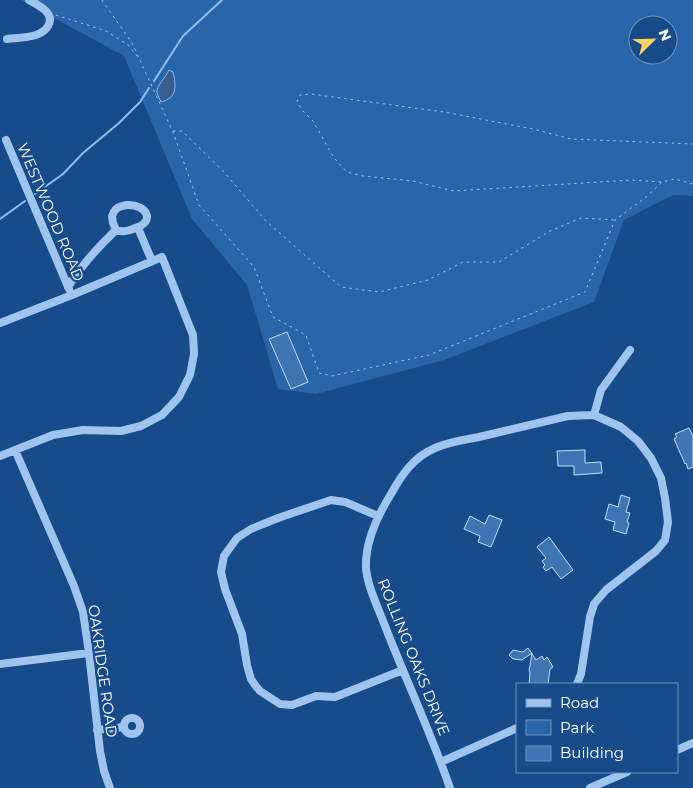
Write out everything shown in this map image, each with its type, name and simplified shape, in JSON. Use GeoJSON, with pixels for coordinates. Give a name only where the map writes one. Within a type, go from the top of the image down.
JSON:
{"type":"FeatureCollection","features":[{"type":"Feature","properties":{"kind":"street"},"geometry":{"type":"LineString","coordinates":[[7,39],[34,36],[47,28],[50,17],[43,8],[29,0]]}},
{"type":"Feature","properties":{"kind":"street","name":"WESTWOOD ROAD"},"geometry":{"type":"LineString","coordinates":[[6,140],[72,295]]}},
{"type":"Feature","properties":{"kind":"street"},"geometry":{"type":"LineString","coordinates":[[132,205],[144,210],[146,214],[144,224],[138,228],[125,231],[120,232],[116,230],[112,216],[117,208],[132,205]]}},
{"type":"Feature","properties":{"kind":"street"},"geometry":{"type":"LineString","coordinates":[[138,228],[152,261]]}},
{"type":"Feature","properties":{"kind":"street"},"geometry":{"type":"LineString","coordinates":[[68,287],[89,258],[116,230]]}},
{"type":"Feature","properties":{"kind":"street","name":"WESTWOOD ROAD"},"geometry":{"type":"LineString","coordinates":[[0,323],[162,257],[193,335],[194,354],[190,375],[179,397],[162,415],[141,426],[121,431],[83,430],[53,436],[15,450]]}},
{"type":"Feature","properties":{"kind":"street"},"geometry":{"type":"LineString","coordinates":[[594,415],[601,390],[630,350]]}},
{"type":"Feature","properties":{"kind":"street","name":"ROLLING OAKS DRIVE"},"geometry":{"type":"LineString","coordinates":[[450,788],[371,590],[365,567],[367,549],[378,516],[407,468],[422,454],[436,447],[568,416],[594,415],[621,427],[638,441],[651,458],[661,478],[665,498],[668,522],[665,540],[656,551],[606,590],[594,604],[590,617],[581,674],[577,683]]}},
{"type":"Feature","properties":{"kind":"street"},"geometry":{"type":"LineString","coordinates":[[0,456],[15,450]]}},
{"type":"Feature","properties":{"kind":"street","name":"OAKRIDGE ROAD"},"geometry":{"type":"LineString","coordinates":[[15,450],[74,586],[83,612],[97,730],[104,771],[110,788]]}},
{"type":"Feature","properties":{"kind":"street"},"geometry":{"type":"LineString","coordinates":[[378,516],[345,502],[331,500],[278,518],[251,529],[237,538],[224,556],[222,572],[225,589],[242,634],[251,679],[260,691],[280,704],[292,705],[316,696],[335,697],[402,670]]}},
{"type":"Feature","properties":{"kind":"street"},"geometry":{"type":"LineString","coordinates":[[0,664],[89,653]]}},
{"type":"Feature","properties":{"kind":"street"},"geometry":{"type":"LineString","coordinates":[[97,730],[124,727]]}},
{"type":"Feature","properties":{"kind":"street"},"geometry":{"type":"LineString","coordinates":[[441,762],[516,728]]}},
{"type":"Feature","properties":{"kind":"street"},"geometry":{"type":"LineString","coordinates":[[678,750],[693,743]]}},
{"type":"Feature","properties":{"kind":"street"},"geometry":{"type":"LineString","coordinates":[[590,788],[625,773]]}},
{"type":"Feature","properties":{"kind":"path"},"geometry":{"type":"LineString","coordinates":[[102,0],[140,59],[172,132],[199,205],[254,267],[273,317],[306,335],[319,372],[332,376],[429,355],[585,292],[615,220],[645,198],[662,182]]}},
{"type":"Feature","properties":{"kind":"path"},"geometry":{"type":"LineString","coordinates":[[50,13],[106,31],[128,45],[140,59]]}},
{"type":"Feature","properties":{"kind":"path"},"geometry":{"type":"LineString","coordinates":[[693,144],[572,139],[533,129],[444,112],[311,94],[300,95],[297,101],[302,110],[313,120],[334,158],[346,172],[363,176],[413,181],[453,192],[632,180],[662,182],[675,179],[693,184]]}},
{"type":"Feature","properties":{"kind":"path"},"geometry":{"type":"LineString","coordinates":[[172,132],[182,131],[223,171],[266,220],[341,287],[379,292],[428,280],[463,262],[499,262],[550,231],[581,218],[615,220]]}},
{"type":"Feature","properties":{"kind":"green space"},"geometry":{"type":"Polygon","coordinates":[[[21,0],[693,0],[693,196],[673,195],[624,220],[594,302],[444,360],[316,394],[278,389],[247,285],[192,219],[124,56],[21,0]]]}},
{"type":"Feature","properties":{"kind":"shaded area"},"geometry":{"type":"Polygon","coordinates":[[[169,70],[173,72],[175,90],[167,100],[161,102],[157,90],[169,70]]]}},
{"type":"Feature","properties":{"kind":"building"},"geometry":{"type":"Polygon","coordinates":[[[287,332],[308,382],[291,389],[269,339],[287,332]]]}},
{"type":"Feature","properties":{"kind":"building"},"geometry":{"type":"Polygon","coordinates":[[[689,428],[693,436],[693,467],[688,469],[674,439],[677,437],[675,434],[689,428]]]}},
{"type":"Feature","properties":{"kind":"building"},"geometry":{"type":"Polygon","coordinates":[[[585,450],[585,463],[601,462],[602,473],[574,475],[574,466],[558,466],[557,451],[585,450]]]}},
{"type":"Feature","properties":{"kind":"building"},"geometry":{"type":"Polygon","coordinates":[[[621,495],[630,498],[626,512],[630,513],[626,534],[613,530],[615,522],[605,519],[609,504],[618,507],[621,495]]]}},
{"type":"Feature","properties":{"kind":"building"},"geometry":{"type":"Polygon","coordinates":[[[489,515],[502,520],[491,547],[478,542],[480,536],[464,529],[470,516],[485,524],[489,515]]]}},
{"type":"Feature","properties":{"kind":"building"},"geometry":{"type":"Polygon","coordinates":[[[549,537],[573,570],[561,579],[552,567],[546,571],[543,567],[545,565],[542,561],[546,558],[537,547],[549,537]]]}},
{"type":"Feature","properties":{"kind":"building"},"geometry":{"type":"Polygon","coordinates":[[[528,648],[532,653],[522,660],[513,659],[509,655],[513,650],[523,652],[528,648]]]}},
{"type":"Feature","properties":{"kind":"building"},"geometry":{"type":"Polygon","coordinates":[[[532,654],[536,660],[542,656],[544,660],[547,657],[553,667],[550,669],[548,683],[529,683],[532,654]]]}},
{"type":"Feature","properties":{"kind":"waterway"},"geometry":{"type":"LineString","coordinates":[[154,81],[183,36],[222,0]]}},
{"type":"Feature","properties":{"kind":"waterway"},"geometry":{"type":"LineString","coordinates":[[35,194],[63,174],[83,153],[119,123],[140,102],[149,88]]}},
{"type":"Feature","properties":{"kind":"waterway"},"geometry":{"type":"LineString","coordinates":[[0,219],[25,201]]}}]}
